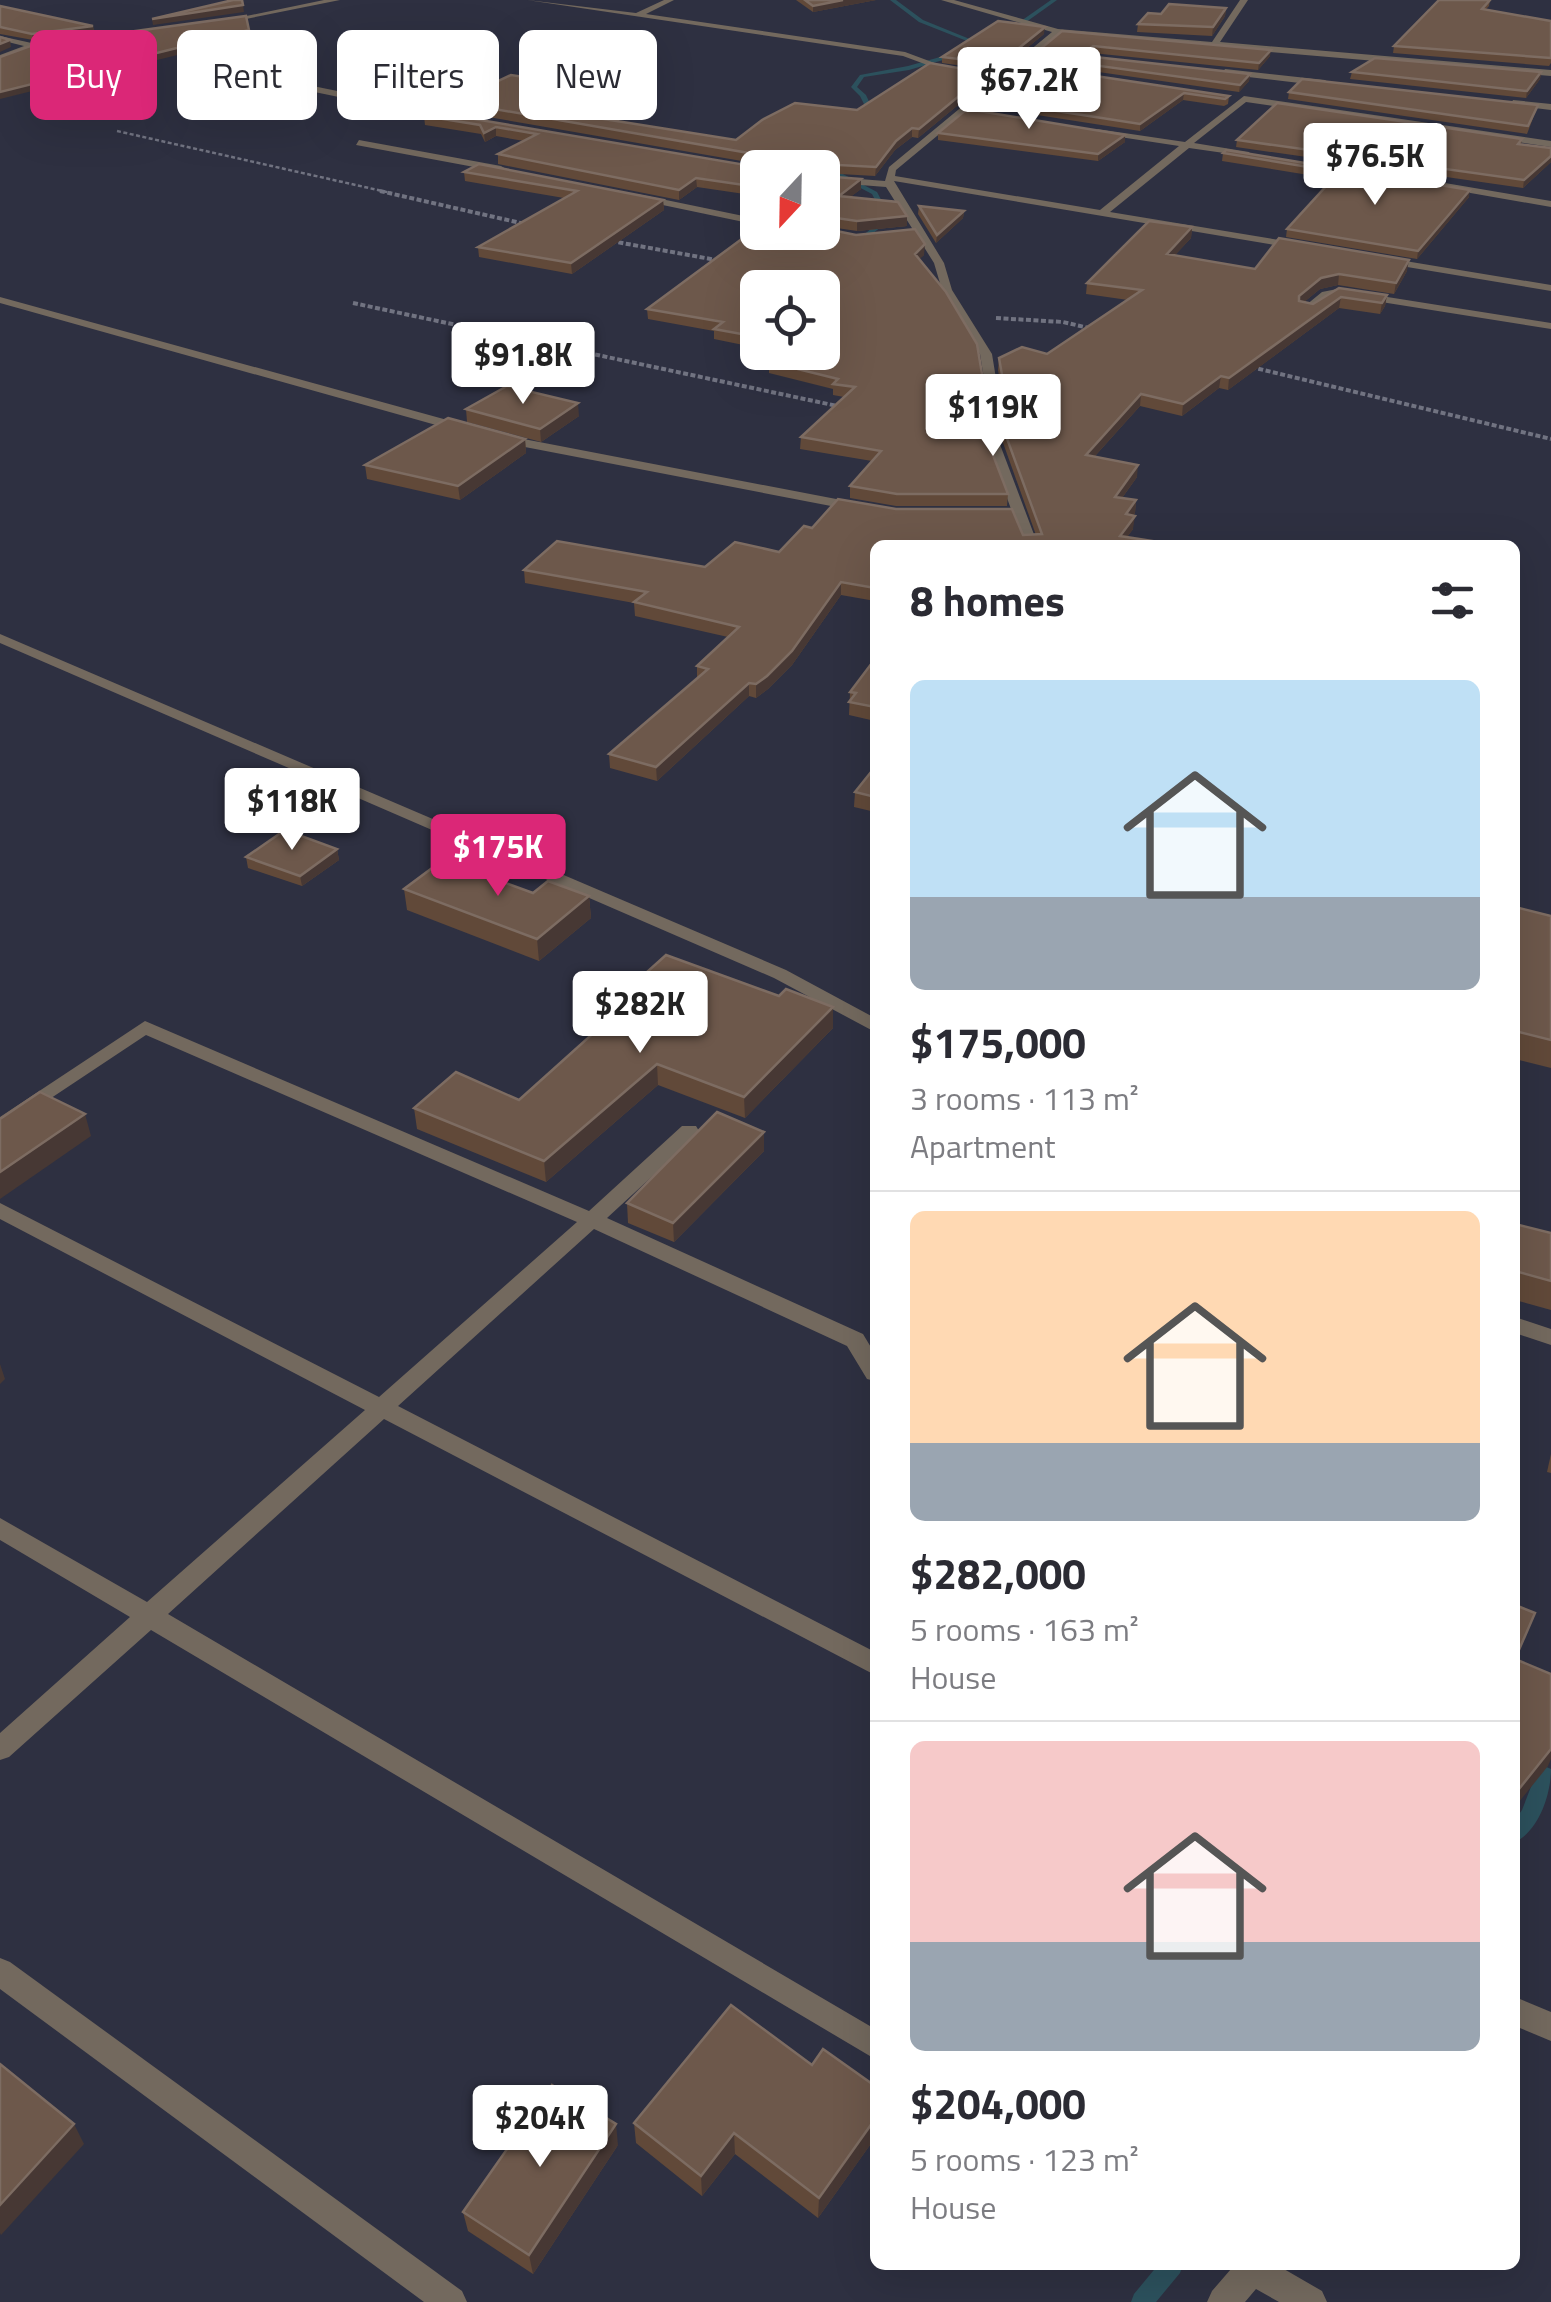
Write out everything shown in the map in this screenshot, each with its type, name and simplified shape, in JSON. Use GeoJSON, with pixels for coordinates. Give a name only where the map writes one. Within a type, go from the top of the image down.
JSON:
{"type":"FeatureCollection","features":[{"type":"Feature","properties":{"kind":"street"},"geometry":{"type":"LineString","coordinates":[[210,24],[336,0]]}},
{"type":"Feature","properties":{"kind":"street"},"geometry":{"type":"LineString","coordinates":[[531,0],[906,54],[938,69],[969,73]]}},
{"type":"Feature","properties":{"kind":"street"},"geometry":{"type":"LineString","coordinates":[[636,16],[670,0]]}},
{"type":"Feature","properties":{"kind":"street"},"geometry":{"type":"LineString","coordinates":[[945,0],[1058,31],[1551,73]]}},
{"type":"Feature","properties":{"kind":"street"},"geometry":{"type":"LineString","coordinates":[[1215,44],[1244,0]]}},
{"type":"Feature","properties":{"kind":"street"},"geometry":{"type":"LineString","coordinates":[[1028,540],[1011,514],[987,426],[993,397],[986,354],[947,290],[938,263],[890,181],[892,169],[1058,31]]}},
{"type":"Feature","properties":{"kind":"street"},"geometry":{"type":"LineString","coordinates":[[0,38],[30,45]]}},
{"type":"Feature","properties":{"kind":"street"},"geometry":{"type":"LineString","coordinates":[[0,58],[30,47]]}},
{"type":"Feature","properties":{"kind":"street"},"geometry":{"type":"LineString","coordinates":[[1102,213],[1244,99],[1287,49]]}},
{"type":"Feature","properties":{"kind":"street"},"geometry":{"type":"LineString","coordinates":[[1209,70],[1342,85]]}},
{"type":"Feature","properties":{"kind":"street"},"geometry":{"type":"LineString","coordinates":[[985,75],[1000,77]]}},
{"type":"Feature","properties":{"kind":"street"},"geometry":{"type":"LineString","coordinates":[[1227,97],[1551,144]]}},
{"type":"Feature","properties":{"kind":"street"},"geometry":{"type":"LineString","coordinates":[[1494,101],[1551,107]]}},
{"type":"Feature","properties":{"kind":"street"},"geometry":{"type":"LineString","coordinates":[[964,109],[983,112]]}},
{"type":"Feature","properties":{"kind":"street"},"geometry":{"type":"LineString","coordinates":[[1096,130],[1266,158]]}},
{"type":"Feature","properties":{"kind":"street"},"geometry":{"type":"LineString","coordinates":[[358,142],[508,170]]}},
{"type":"Feature","properties":{"kind":"street"},"geometry":{"type":"LineString","coordinates":[[840,180],[890,181],[1309,248]]}},
{"type":"Feature","properties":{"kind":"street"},"geometry":{"type":"LineString","coordinates":[[1437,185],[1551,204]]}},
{"type":"Feature","properties":{"kind":"street"},"geometry":{"type":"LineString","coordinates":[[622,194],[740,218]]}},
{"type":"Feature","properties":{"kind":"street"},"geometry":{"type":"LineString","coordinates":[[903,234],[917,232]]}},
{"type":"Feature","properties":{"kind":"street"},"geometry":{"type":"LineString","coordinates":[[1362,257],[1551,288]]}},
{"type":"Feature","properties":{"kind":"street"},"geometry":{"type":"LineString","coordinates":[[1479,288],[1486,277]]}},
{"type":"Feature","properties":{"kind":"street"},"geometry":{"type":"LineString","coordinates":[[1305,310],[1326,294],[1337,292],[1551,326]]}},
{"type":"Feature","properties":{"kind":"street"},"geometry":{"type":"LineString","coordinates":[[0,300],[540,449],[878,511]]}},
{"type":"Feature","properties":{"kind":"street"},"geometry":{"type":"LineString","coordinates":[[1465,312],[1472,300]]}},
{"type":"Feature","properties":{"kind":"street"},"geometry":{"type":"LineString","coordinates":[[0,638],[780,974],[870,1023]]}},
{"type":"Feature","properties":{"kind":"street"},"geometry":{"type":"LineString","coordinates":[[0,1126],[144,1028],[592,1220],[855,1340],[870,1365]]}},
{"type":"Feature","properties":{"kind":"street"},"geometry":{"type":"LineString","coordinates":[[0,1750],[688,1130]]}},
{"type":"Feature","properties":{"kind":"street"},"geometry":{"type":"LineString","coordinates":[[0,1210],[870,1661]]}},
{"type":"Feature","properties":{"kind":"street"},"geometry":{"type":"LineString","coordinates":[[1520,1327],[1551,1337]]}},
{"type":"Feature","properties":{"kind":"street"},"geometry":{"type":"LineString","coordinates":[[0,1528],[870,2041]]}},
{"type":"Feature","properties":{"kind":"street"},"geometry":{"type":"LineString","coordinates":[[0,1972],[450,2302]]}},
{"type":"Feature","properties":{"kind":"street"},"geometry":{"type":"LineString","coordinates":[[1520,2013],[1551,2027]]}},
{"type":"Feature","properties":{"kind":"street"},"geometry":{"type":"LineString","coordinates":[[1223,2302],[1248,2270]]}},
{"type":"Feature","properties":{"kind":"street"},"geometry":{"type":"LineString","coordinates":[[1258,2270],[1311,2302]]}},
{"type":"Feature","properties":{"kind":"path"},"geometry":{"type":"LineString","coordinates":[[117,131],[525,224]]}},
{"type":"Feature","properties":{"kind":"path"},"geometry":{"type":"LineString","coordinates":[[596,239],[738,264]]}},
{"type":"Feature","properties":{"kind":"path"},"geometry":{"type":"LineString","coordinates":[[353,303],[848,408]]}},
{"type":"Feature","properties":{"kind":"path"},"geometry":{"type":"LineString","coordinates":[[966,316],[1063,322],[1100,331]]}},
{"type":"Feature","properties":{"kind":"path"},"geometry":{"type":"LineString","coordinates":[[1250,367],[1551,438]]}},
{"type":"Feature","properties":{"kind":"building"},"geometry":{"type":"Polygon","coordinates":[[[242,0],[243,5],[152,19],[242,0]]]}},
{"type":"Feature","properties":{"kind":"building"},"geometry":{"type":"Polygon","coordinates":[[[805,0],[843,0],[813,6],[805,0]]]}},
{"type":"Feature","properties":{"kind":"building"},"geometry":{"type":"Polygon","coordinates":[[[1439,0],[1490,0],[1482,9],[1551,21],[1551,58],[1394,46],[1439,0]]]}},
{"type":"Feature","properties":{"kind":"building"},"geometry":{"type":"Polygon","coordinates":[[[1169,4],[1226,8],[1213,27],[1138,24],[1148,13],[1161,14],[1169,4]]]}},
{"type":"Feature","properties":{"kind":"building"},"geometry":{"type":"Polygon","coordinates":[[[0,6],[93,26],[30,30],[30,34],[0,27],[0,6]]]}},
{"type":"Feature","properties":{"kind":"building"},"geometry":{"type":"Polygon","coordinates":[[[246,16],[249,30],[177,30],[177,48],[157,53],[157,30],[143,30],[246,16]]]}},
{"type":"Feature","properties":{"kind":"building"},"geometry":{"type":"Polygon","coordinates":[[[998,21],[1045,27],[999,64],[942,57],[998,21]]]}},
{"type":"Feature","properties":{"kind":"building"},"geometry":{"type":"Polygon","coordinates":[[[1062,31],[1271,50],[1259,63],[1093,46],[1089,49],[1095,57],[1250,74],[1240,85],[1056,60],[1049,69],[1229,96],[1225,99],[1184,93],[1140,124],[980,99],[1062,31]]]}},
{"type":"Feature","properties":{"kind":"building"},"geometry":{"type":"Polygon","coordinates":[[[30,46],[30,85],[0,92],[0,57],[30,46]]]}},
{"type":"Feature","properties":{"kind":"building"},"geometry":{"type":"Polygon","coordinates":[[[1375,58],[1541,72],[1527,91],[1352,72],[1375,58]]]}},
{"type":"Feature","properties":{"kind":"building"},"geometry":{"type":"Polygon","coordinates":[[[930,63],[987,73],[919,129],[912,128],[896,141],[876,167],[840,165],[840,150],[740,152],[558,120],[610,120],[736,140],[762,120],[795,103],[857,110],[930,63]]]}},
{"type":"Feature","properties":{"kind":"building"},"geometry":{"type":"Polygon","coordinates":[[[519,76],[519,113],[499,110],[499,81],[519,76]]]}},
{"type":"Feature","properties":{"kind":"building"},"geometry":{"type":"Polygon","coordinates":[[[1302,79],[1538,105],[1528,126],[1289,92],[1302,79]]]}},
{"type":"Feature","properties":{"kind":"building"},"geometry":{"type":"Polygon","coordinates":[[[1277,103],[1522,139],[1518,144],[1551,148],[1551,156],[1524,180],[1237,140],[1277,103]]]}},
{"type":"Feature","properties":{"kind":"building"},"geometry":{"type":"Polygon","coordinates":[[[967,109],[1125,135],[1098,154],[938,133],[967,109]]]}},
{"type":"Feature","properties":{"kind":"building"},"geometry":{"type":"Polygon","coordinates":[[[449,120],[480,120],[740,164],[740,184],[696,178],[679,190],[498,154],[537,134],[496,127],[484,133],[480,125],[449,120]]]}},
{"type":"Feature","properties":{"kind":"building"},"geometry":{"type":"Polygon","coordinates":[[[1226,150],[1470,190],[1418,251],[1287,229],[1339,172],[1223,153],[1226,150]]]}},
{"type":"Feature","properties":{"kind":"building"},"geometry":{"type":"Polygon","coordinates":[[[479,164],[663,200],[571,263],[478,247],[577,191],[464,172],[479,164]]]}},
{"type":"Feature","properties":{"kind":"building"},"geometry":{"type":"Polygon","coordinates":[[[840,177],[861,179],[840,195],[840,177]]]}},
{"type":"Feature","properties":{"kind":"building"},"geometry":{"type":"Polygon","coordinates":[[[840,196],[898,202],[907,216],[857,221],[840,219],[840,196]]]}},
{"type":"Feature","properties":{"kind":"building"},"geometry":{"type":"Polygon","coordinates":[[[919,206],[964,211],[937,235],[919,206]]]}},
{"type":"Feature","properties":{"kind":"building"},"geometry":{"type":"Polygon","coordinates":[[[1149,221],[1192,227],[1167,254],[1255,269],[1279,238],[1409,260],[1396,283],[1339,274],[1321,278],[1299,296],[1299,301],[1313,304],[1339,288],[1387,295],[1382,303],[1341,297],[1229,378],[1221,376],[1183,404],[1141,394],[1086,455],[1138,465],[1115,497],[1136,500],[1126,514],[1135,516],[1120,536],[1146,540],[870,540],[870,587],[841,582],[792,651],[767,676],[756,684],[749,683],[656,767],[609,754],[708,669],[697,666],[739,627],[634,602],[647,592],[524,570],[557,541],[705,567],[735,542],[779,552],[804,526],[812,528],[838,499],[896,509],[1012,509],[1023,535],[1042,534],[998,414],[1004,386],[999,358],[1022,347],[1047,354],[1142,290],[1087,283],[1149,221]]]}},
{"type":"Feature","properties":{"kind":"building"},"geometry":{"type":"Polygon","coordinates":[[[915,229],[925,244],[915,254],[946,292],[977,344],[984,386],[978,416],[1008,494],[897,494],[850,486],[881,451],[801,437],[855,387],[833,384],[838,379],[801,370],[840,370],[840,270],[740,270],[740,334],[714,329],[723,322],[647,309],[740,240],[740,250],[840,250],[840,232],[856,235],[915,229]]]}},
{"type":"Feature","properties":{"kind":"building"},"geometry":{"type":"Polygon","coordinates":[[[507,386],[578,403],[540,429],[466,409],[507,386]]]}},
{"type":"Feature","properties":{"kind":"building"},"geometry":{"type":"Polygon","coordinates":[[[448,418],[525,439],[458,486],[365,465],[448,418]]]}},
{"type":"Feature","properties":{"kind":"building"},"geometry":{"type":"Polygon","coordinates":[[[870,666],[870,706],[849,702],[856,693],[850,692],[870,666]]]}},
{"type":"Feature","properties":{"kind":"building"},"geometry":{"type":"Polygon","coordinates":[[[870,773],[870,796],[855,792],[870,773]]]}},
{"type":"Feature","properties":{"kind":"building"},"geometry":{"type":"Polygon","coordinates":[[[285,830],[337,849],[300,876],[246,857],[285,830]]]}},
{"type":"Feature","properties":{"kind":"building"},"geometry":{"type":"Polygon","coordinates":[[[443,860],[533,893],[548,881],[589,896],[537,939],[404,889],[443,860]]]}},
{"type":"Feature","properties":{"kind":"building"},"geometry":{"type":"Polygon","coordinates":[[[1520,908],[1551,916],[1551,1040],[1520,1032],[1520,908]]]}},
{"type":"Feature","properties":{"kind":"building"},"geometry":{"type":"Polygon","coordinates":[[[666,955],[779,996],[786,989],[833,1007],[744,1097],[657,1064],[544,1161],[414,1108],[456,1072],[519,1100],[628,1002],[618,998],[666,955]]]}},
{"type":"Feature","properties":{"kind":"building"},"geometry":{"type":"Polygon","coordinates":[[[40,1092],[85,1114],[0,1172],[0,1119],[40,1092]]]}},
{"type":"Feature","properties":{"kind":"building"},"geometry":{"type":"Polygon","coordinates":[[[717,1112],[764,1132],[673,1223],[627,1203],[717,1112]]]}},
{"type":"Feature","properties":{"kind":"building"},"geometry":{"type":"Polygon","coordinates":[[[1520,1225],[1551,1233],[1551,1281],[1520,1272],[1520,1225]]]}},
{"type":"Feature","properties":{"kind":"building"},"geometry":{"type":"Polygon","coordinates":[[[1520,1607],[1535,1613],[1520,1648],[1520,1607]]]}},
{"type":"Feature","properties":{"kind":"building"},"geometry":{"type":"Polygon","coordinates":[[[1520,1661],[1551,1674],[1551,1749],[1520,1788],[1520,1661]]]}},
{"type":"Feature","properties":{"kind":"building"},"geometry":{"type":"Polygon","coordinates":[[[731,2005],[812,2065],[823,2049],[870,2082],[870,2126],[819,2198],[734,2133],[701,2176],[634,2123],[731,2005]]]}},
{"type":"Feature","properties":{"kind":"building"},"geometry":{"type":"Polygon","coordinates":[[[0,2064],[74,2124],[0,2205],[0,2064]]]}},
{"type":"Feature","properties":{"kind":"building"},"geometry":{"type":"Polygon","coordinates":[[[552,2085],[616,2124],[529,2255],[463,2212],[552,2085]]]}},
{"type":"Feature","properties":{"kind":"waterway"},"geometry":{"type":"LineString","coordinates":[[893,0],[921,21],[979,44]]}},
{"type":"Feature","properties":{"kind":"waterway"},"geometry":{"type":"LineString","coordinates":[[1013,29],[1054,0]]}},
{"type":"Feature","properties":{"kind":"waterway"},"geometry":{"type":"LineString","coordinates":[[860,118],[870,110],[854,87],[862,76],[958,54]]}},
{"type":"Feature","properties":{"kind":"waterway"},"geometry":{"type":"LineString","coordinates":[[840,175],[875,193],[885,213],[880,225],[855,245]]}},
{"type":"Feature","properties":{"kind":"waterway"},"geometry":{"type":"LineString","coordinates":[[1520,1763],[1545,1775],[1530,1815],[1520,1828]]}},
{"type":"Feature","properties":{"kind":"waterway"},"geometry":{"type":"LineString","coordinates":[[1142,2302],[1168,2270]]}}]}
